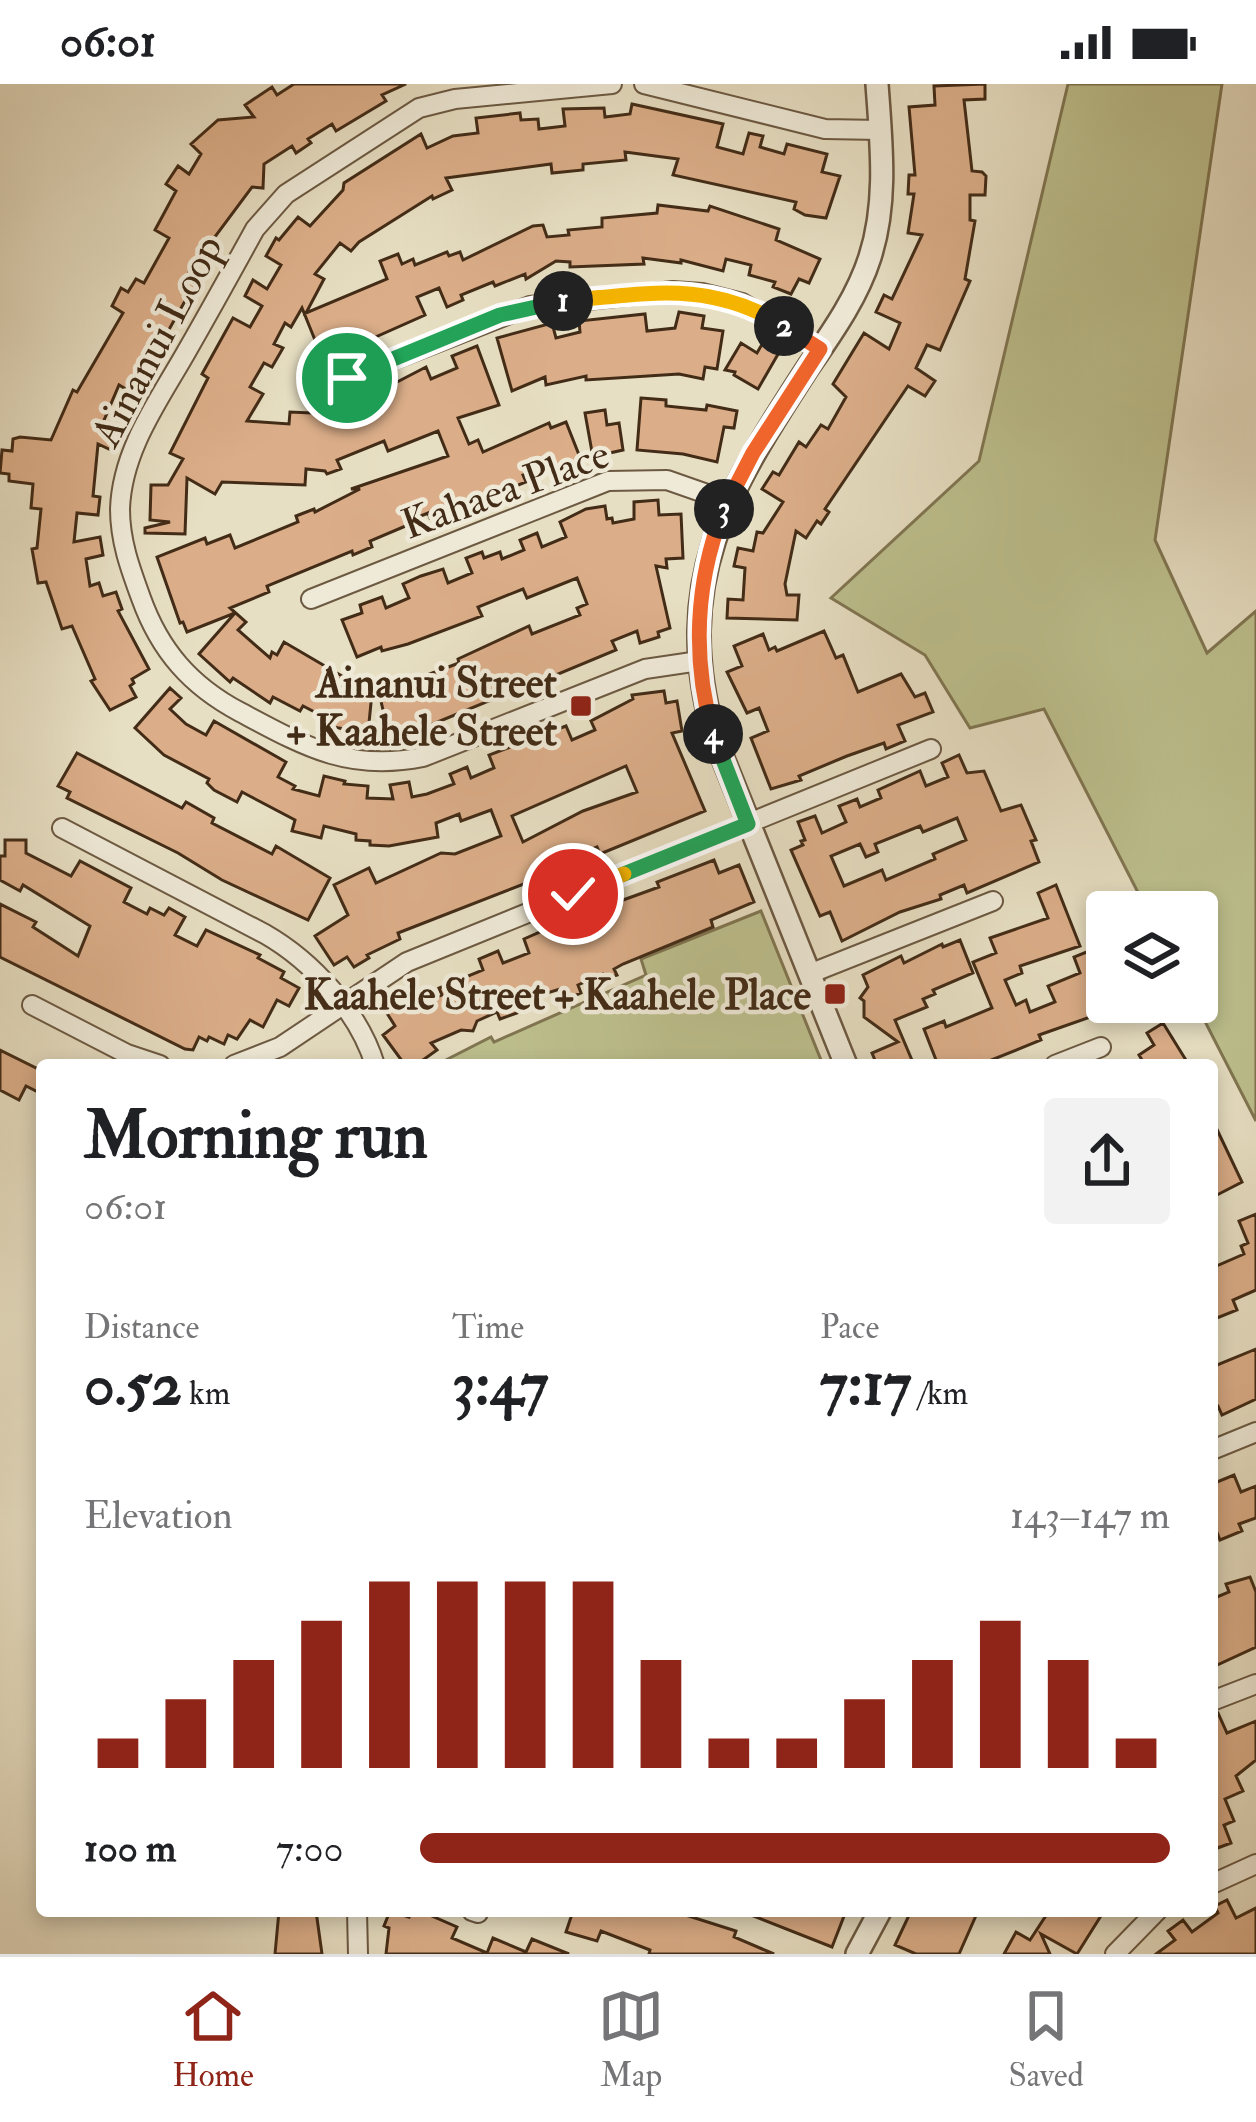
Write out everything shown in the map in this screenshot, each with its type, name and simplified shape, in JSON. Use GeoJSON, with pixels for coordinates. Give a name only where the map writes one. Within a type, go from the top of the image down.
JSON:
{"type":"FeatureCollection","features":[{"type":"Feature","properties":{"kind":"street","name":"Ainanui Loop"},"geometry":{"type":"LineString","coordinates":[[612,84],[455,99],[419,108],[387,124],[274,204],[255,229],[135,445],[122,495],[122,542],[148,618],[189,678],[294,740],[351,760],[423,757],[631,674],[699,661]]}},
{"type":"Feature","properties":{"kind":"street"},"geometry":{"type":"LineString","coordinates":[[644,84],[824,130],[880,130]]}},
{"type":"Feature","properties":{"kind":"street"},"geometry":{"type":"LineString","coordinates":[[844,1059],[714,736],[699,661],[705,571],[727,501],[856,291],[873,246],[881,207],[877,84]]}},
{"type":"Feature","properties":{"kind":"street"},"geometry":{"type":"LineString","coordinates":[[307,379],[347,378],[530,306],[673,291],[703,292],[742,303],[820,349]]}},
{"type":"Feature","properties":{"kind":"street","name":"Kahaea Place"},"geometry":{"type":"LineString","coordinates":[[310,599],[608,482],[667,480],[727,501]]}},
{"type":"Feature","properties":{"kind":"street"},"geometry":{"type":"LineString","coordinates":[[249,1059],[280,1047],[407,962],[931,749]]}},
{"type":"Feature","properties":{"kind":"street"},"geometry":{"type":"LineString","coordinates":[[62,828],[283,944],[318,975],[368,1044],[373,1059]]}},
{"type":"Feature","properties":{"kind":"street"},"geometry":{"type":"LineString","coordinates":[[809,974],[993,901]]}},
{"type":"Feature","properties":{"kind":"street"},"geometry":{"type":"LineString","coordinates":[[32,1005],[142,1059]]}},
{"type":"Feature","properties":{"kind":"street"},"geometry":{"type":"LineString","coordinates":[[1070,1059],[1101,1047]]}},
{"type":"Feature","properties":{"kind":"street"},"geometry":{"type":"LineString","coordinates":[[1218,1448],[1256,1432]]}},
{"type":"Feature","properties":{"kind":"street"},"geometry":{"type":"LineString","coordinates":[[1218,1699],[1256,1684]]}},
{"type":"Feature","properties":{"kind":"street"},"geometry":{"type":"LineString","coordinates":[[1218,1881],[1256,1864]]}},
{"type":"Feature","properties":{"kind":"street"},"geometry":{"type":"LineString","coordinates":[[357,1917],[358,1954]]}},
{"type":"Feature","properties":{"kind":"street"},"geometry":{"type":"LineString","coordinates":[[857,1954],[877,1917]]}},
{"type":"Feature","properties":{"kind":"street"},"geometry":{"type":"LineString","coordinates":[[1115,1954],[1151,1917]]}},
{"type":"Feature","properties":{"kind":"green space"},"geometry":{"type":"Polygon","coordinates":[[[1068,84],[1222,84],[1155,540],[1207,653],[1256,611],[1256,1121],[1206,1023],[1218,1023],[1218,891],[1137,891],[1044,709],[970,728],[925,655],[831,598],[979,461],[1068,84]]]}},
{"type":"Feature","properties":{"kind":"green space"},"geometry":{"type":"Polygon","coordinates":[[[761,911],[821,1059],[448,1059],[646,975],[641,959],[761,911]]]}},
{"type":"Feature","properties":{"kind":"building"},"geometry":{"type":"Polygon","coordinates":[[[294,84],[406,84],[382,95],[386,101],[336,131],[332,124],[296,153],[292,146],[264,164],[263,188],[252,187],[211,242],[221,248],[212,265],[198,257],[185,279],[199,287],[190,304],[185,301],[162,342],[167,345],[157,363],[153,361],[134,394],[119,385],[102,425],[118,432],[111,450],[98,444],[93,496],[100,497],[98,515],[77,513],[74,542],[100,537],[103,555],[86,559],[90,586],[99,583],[103,596],[116,592],[122,609],[118,611],[149,669],[132,679],[136,697],[110,710],[91,681],[95,679],[72,626],[62,629],[46,582],[38,583],[32,549],[37,548],[41,509],[31,508],[33,484],[9,481],[9,474],[0,473],[2,450],[12,451],[13,439],[20,437],[51,440],[73,390],[77,392],[123,313],[112,306],[121,288],[128,292],[136,279],[144,283],[169,238],[155,230],[176,191],[166,184],[178,166],[189,174],[201,154],[191,144],[218,120],[254,117],[245,105],[272,87],[277,95],[294,84]]]}},
{"type":"Feature","properties":{"kind":"building"},"geometry":{"type":"Polygon","coordinates":[[[985,84],[985,99],[964,100],[972,171],[986,176],[985,195],[970,195],[970,220],[975,221],[965,279],[970,281],[940,350],[927,345],[916,368],[935,381],[925,396],[908,386],[825,509],[829,512],[821,524],[817,521],[806,538],[796,531],[785,584],[787,595],[799,595],[797,620],[727,618],[728,599],[743,600],[745,568],[734,566],[738,548],[753,551],[757,532],[763,533],[783,502],[762,489],[773,472],[779,475],[799,442],[806,447],[821,425],[828,429],[846,397],[833,384],[864,333],[889,349],[900,323],[876,312],[884,295],[892,299],[922,235],[908,233],[914,194],[908,194],[909,175],[915,175],[909,107],[935,105],[934,86],[985,84]]]}},
{"type":"Feature","properties":{"kind":"building"},"geometry":{"type":"Polygon","coordinates":[[[632,104],[723,124],[717,147],[743,154],[749,133],[763,136],[760,147],[784,154],[787,144],[827,154],[822,172],[840,176],[826,218],[805,215],[794,209],[796,202],[673,175],[678,159],[625,152],[626,160],[583,164],[583,170],[552,173],[551,164],[446,178],[452,190],[432,196],[351,251],[340,243],[315,274],[324,279],[306,313],[387,279],[380,261],[398,254],[402,264],[413,259],[415,265],[447,252],[449,256],[460,252],[463,260],[533,226],[543,225],[547,237],[569,235],[568,230],[602,227],[602,218],[657,213],[658,205],[708,211],[710,206],[779,229],[776,240],[820,259],[809,283],[799,279],[791,294],[773,287],[775,282],[749,275],[751,265],[726,259],[723,271],[681,260],[643,258],[644,264],[570,267],[570,262],[556,261],[526,279],[525,274],[461,295],[463,300],[447,307],[439,288],[417,297],[425,315],[371,339],[369,334],[326,347],[322,338],[315,340],[302,308],[291,327],[285,323],[274,344],[283,348],[272,367],[264,363],[250,387],[263,394],[247,421],[289,424],[290,412],[312,413],[344,400],[347,408],[426,367],[431,379],[457,368],[452,356],[477,346],[499,405],[458,418],[469,444],[478,440],[483,452],[549,423],[551,428],[566,422],[581,460],[550,472],[547,465],[523,475],[526,482],[441,516],[430,518],[428,513],[406,522],[408,525],[370,541],[372,547],[267,586],[269,592],[230,608],[246,622],[238,630],[270,658],[284,642],[342,676],[337,686],[372,693],[368,733],[327,726],[328,719],[303,706],[300,711],[273,697],[270,703],[233,678],[230,682],[199,654],[235,613],[187,632],[157,557],[205,538],[207,544],[230,535],[235,548],[360,489],[351,489],[448,456],[438,431],[388,451],[384,441],[337,460],[341,469],[327,474],[306,469],[305,485],[222,482],[215,494],[187,478],[185,534],[145,533],[145,528],[170,522],[150,520],[151,485],[168,485],[183,459],[170,453],[208,378],[202,374],[233,318],[250,327],[262,306],[245,296],[253,280],[267,289],[281,265],[266,256],[276,238],[298,217],[310,226],[344,183],[421,134],[427,148],[453,136],[478,133],[476,118],[520,113],[521,120],[538,119],[539,129],[565,126],[563,109],[604,108],[605,117],[630,114],[632,104]]]}},
{"type":"Feature","properties":{"kind":"building"},"geometry":{"type":"Polygon","coordinates":[[[679,312],[704,316],[702,328],[723,331],[717,369],[705,367],[703,379],[679,374],[586,380],[586,376],[546,385],[545,377],[512,391],[497,338],[552,323],[556,338],[580,332],[579,321],[645,314],[647,331],[675,328],[679,312]]]}},
{"type":"Feature","properties":{"kind":"building"},"geometry":{"type":"Polygon","coordinates":[[[765,339],[781,349],[758,389],[725,370],[741,343],[757,353],[765,339]]]}},
{"type":"Feature","properties":{"kind":"building"},"geometry":{"type":"Polygon","coordinates":[[[641,398],[666,400],[666,406],[706,410],[707,405],[737,411],[734,428],[724,427],[717,462],[637,450],[641,398]]]}},
{"type":"Feature","properties":{"kind":"building"},"geometry":{"type":"Polygon","coordinates":[[[605,410],[607,425],[619,423],[623,450],[596,456],[585,413],[605,410]]]}},
{"type":"Feature","properties":{"kind":"building"},"geometry":{"type":"Polygon","coordinates":[[[658,500],[659,515],[681,514],[683,558],[666,559],[667,568],[656,566],[670,628],[640,643],[637,631],[612,641],[616,650],[532,685],[531,681],[500,693],[428,726],[389,735],[379,693],[459,663],[458,659],[529,626],[532,634],[580,615],[577,608],[587,604],[577,578],[527,598],[523,589],[478,607],[482,616],[357,657],[342,620],[362,613],[360,605],[382,597],[386,608],[409,598],[403,584],[421,576],[443,569],[448,583],[472,573],[466,558],[482,552],[484,558],[500,552],[502,559],[524,550],[520,540],[537,533],[542,547],[566,537],[560,522],[586,509],[605,506],[607,519],[612,518],[613,523],[634,519],[634,502],[658,500]]]}},
{"type":"Feature","properties":{"kind":"building"},"geometry":{"type":"Polygon","coordinates":[[[824,631],[836,658],[843,655],[858,692],[901,674],[915,697],[925,693],[933,712],[898,725],[905,741],[847,756],[799,776],[801,780],[771,789],[751,738],[768,731],[759,708],[747,713],[727,672],[742,666],[734,646],[763,634],[769,650],[775,647],[777,651],[824,631]]]}},
{"type":"Feature","properties":{"kind":"building"},"geometry":{"type":"Polygon","coordinates":[[[170,688],[181,698],[170,709],[186,724],[206,735],[214,721],[286,762],[278,777],[293,789],[319,796],[324,776],[368,786],[367,798],[393,799],[390,785],[409,782],[412,797],[427,794],[454,784],[450,774],[467,767],[471,778],[494,768],[489,755],[566,726],[572,740],[595,730],[591,721],[633,699],[632,695],[664,691],[666,703],[677,701],[682,731],[672,733],[705,811],[600,854],[597,847],[575,856],[578,863],[398,933],[400,939],[354,967],[347,957],[334,965],[315,936],[348,915],[334,885],[369,868],[376,883],[441,853],[455,854],[501,836],[491,810],[461,821],[459,814],[436,823],[438,837],[389,846],[370,845],[370,841],[356,840],[356,834],[324,826],[321,838],[292,831],[295,820],[242,792],[237,802],[214,790],[209,779],[164,755],[135,728],[170,688]],[[626,766],[512,816],[523,842],[583,811],[637,792],[626,766]]]}},
{"type":"Feature","properties":{"kind":"building"},"geometry":{"type":"Polygon","coordinates":[[[77,753],[182,808],[186,802],[214,818],[212,823],[272,854],[276,846],[330,878],[308,920],[67,798],[70,792],[58,786],[77,753]]]}},
{"type":"Feature","properties":{"kind":"building"},"geometry":{"type":"Polygon","coordinates":[[[959,755],[967,773],[984,771],[1001,811],[1021,805],[1036,840],[1031,841],[1039,862],[967,893],[964,885],[842,941],[830,912],[820,916],[791,850],[805,840],[798,822],[815,816],[822,833],[846,822],[839,806],[857,799],[860,807],[881,798],[878,790],[920,771],[926,786],[948,777],[942,763],[959,755]],[[957,818],[875,844],[878,852],[866,857],[860,844],[831,856],[844,886],[882,870],[886,880],[966,840],[957,818]]]}},
{"type":"Feature","properties":{"kind":"building"},"geometry":{"type":"Polygon","coordinates":[[[5,840],[26,840],[26,853],[71,876],[80,861],[131,888],[124,902],[147,914],[150,908],[164,915],[169,908],[185,917],[175,935],[197,946],[206,930],[260,955],[258,958],[284,972],[281,978],[299,988],[289,1006],[277,1000],[263,1027],[250,1020],[237,1039],[228,1035],[224,1044],[199,1037],[193,1050],[0,957],[0,904],[36,922],[33,927],[78,956],[90,926],[23,885],[20,891],[0,880],[5,840]]]}},
{"type":"Feature","properties":{"kind":"building"},"geometry":{"type":"Polygon","coordinates":[[[714,860],[719,873],[739,865],[754,902],[711,920],[713,927],[623,964],[614,969],[617,975],[605,979],[603,974],[578,985],[581,993],[567,999],[563,988],[518,1002],[517,1013],[500,1019],[497,1012],[477,1021],[473,1031],[461,1030],[431,1043],[437,1050],[424,1059],[401,1059],[383,1035],[395,1026],[385,1010],[401,998],[409,1008],[442,995],[439,988],[483,970],[479,959],[498,951],[503,963],[529,953],[524,939],[556,925],[577,922],[581,932],[606,922],[601,908],[659,887],[657,882],[714,860]]]}},
{"type":"Feature","properties":{"kind":"building"},"geometry":{"type":"Polygon","coordinates":[[[1056,885],[1080,946],[1020,966],[1022,973],[1005,980],[1016,1005],[1026,1000],[1030,1012],[1055,1002],[1048,986],[1080,973],[1074,957],[1086,952],[1086,1018],[1039,1035],[1041,1040],[994,1059],[936,1059],[924,1029],[944,1021],[946,1027],[992,1008],[973,962],[996,953],[990,938],[1048,918],[1038,893],[1056,885]]]}},
{"type":"Feature","properties":{"kind":"building"},"geometry":{"type":"Polygon","coordinates":[[[960,940],[973,973],[933,990],[935,994],[923,999],[927,1007],[895,1020],[911,1059],[874,1059],[872,1053],[898,1042],[864,1017],[860,998],[868,987],[863,975],[901,956],[904,963],[960,940]]]}},
{"type":"Feature","properties":{"kind":"building"},"geometry":{"type":"Polygon","coordinates":[[[1163,1023],[1185,1059],[1141,1059],[1139,1055],[1154,1045],[1147,1033],[1163,1023]]]}},
{"type":"Feature","properties":{"kind":"building"},"geometry":{"type":"Polygon","coordinates":[[[0,1050],[36,1068],[36,1091],[26,1086],[19,1100],[0,1090],[0,1050]]]}},
{"type":"Feature","properties":{"kind":"building"},"geometry":{"type":"Polygon","coordinates":[[[1218,1132],[1242,1182],[1218,1194],[1218,1132]]]}},
{"type":"Feature","properties":{"kind":"building"},"geometry":{"type":"Polygon","coordinates":[[[1256,1214],[1256,1290],[1233,1300],[1237,1310],[1218,1318],[1218,1265],[1244,1254],[1241,1246],[1248,1243],[1239,1221],[1256,1214]]]}},
{"type":"Feature","properties":{"kind":"building"},"geometry":{"type":"Polygon","coordinates":[[[1256,1349],[1256,1399],[1222,1415],[1218,1365],[1256,1349]]]}},
{"type":"Feature","properties":{"kind":"building"},"geometry":{"type":"Polygon","coordinates":[[[1234,1475],[1241,1492],[1256,1486],[1256,1518],[1239,1524],[1242,1531],[1220,1540],[1218,1535],[1218,1482],[1234,1475]]]}},
{"type":"Feature","properties":{"kind":"building"},"geometry":{"type":"Polygon","coordinates":[[[1250,1577],[1256,1592],[1256,1647],[1218,1665],[1218,1597],[1229,1592],[1226,1584],[1250,1577]]]}},
{"type":"Feature","properties":{"kind":"building"},"geometry":{"type":"Polygon","coordinates":[[[1218,1713],[1227,1733],[1256,1721],[1256,1760],[1236,1776],[1243,1791],[1225,1799],[1234,1821],[1224,1825],[1231,1843],[1218,1848],[1218,1713]]]}},
{"type":"Feature","properties":{"kind":"building"},"geometry":{"type":"Polygon","coordinates":[[[1227,1900],[1236,1918],[1256,1908],[1256,1954],[1156,1954],[1175,1940],[1168,1931],[1183,1920],[1192,1932],[1218,1917],[1218,1904],[1227,1900]]]}},
{"type":"Feature","properties":{"kind":"building"},"geometry":{"type":"Polygon","coordinates":[[[278,1917],[317,1917],[322,1954],[275,1954],[278,1917]]]}},
{"type":"Feature","properties":{"kind":"building"},"geometry":{"type":"Polygon","coordinates":[[[388,1917],[434,1917],[457,1927],[452,1938],[487,1953],[493,1938],[526,1952],[532,1939],[569,1954],[386,1954],[389,1928],[384,1926],[388,1917]]]}},
{"type":"Feature","properties":{"kind":"building"},"geometry":{"type":"Polygon","coordinates":[[[571,1917],[692,1917],[736,1931],[734,1937],[774,1954],[649,1954],[650,1950],[601,1931],[597,1941],[566,1932],[571,1917]]]}},
{"type":"Feature","properties":{"kind":"building"},"geometry":{"type":"Polygon","coordinates":[[[756,1917],[844,1917],[832,1947],[756,1917]]]}},
{"type":"Feature","properties":{"kind":"building"},"geometry":{"type":"Polygon","coordinates":[[[908,1917],[975,1917],[959,1954],[916,1954],[895,1945],[908,1917]]]}},
{"type":"Feature","properties":{"kind":"building"},"geometry":{"type":"Polygon","coordinates":[[[1045,1917],[1100,1917],[1077,1954],[1041,1934],[1050,1954],[1004,1954],[1016,1932],[1030,1940],[1045,1917]]]}},
{"type":"Feature","properties":{"kind":"place","name":"Ainanui Street + Kaahele Street"},"geometry":{"type":"Point","coordinates":[581,706]}},
{"type":"Feature","properties":{"kind":"place","name":"Kaahele Street + Kaahele Place"},"geometry":{"type":"Point","coordinates":[835,994]}},
{"type":"Feature","properties":{"kind":"route"},"geometry":{"type":"LineString","coordinates":[[347,378],[530,306],[673,291],[703,292],[742,303],[820,349],[740,475],[705,571],[699,643],[702,687],[714,736],[748,824],[573,894]]}}]}
